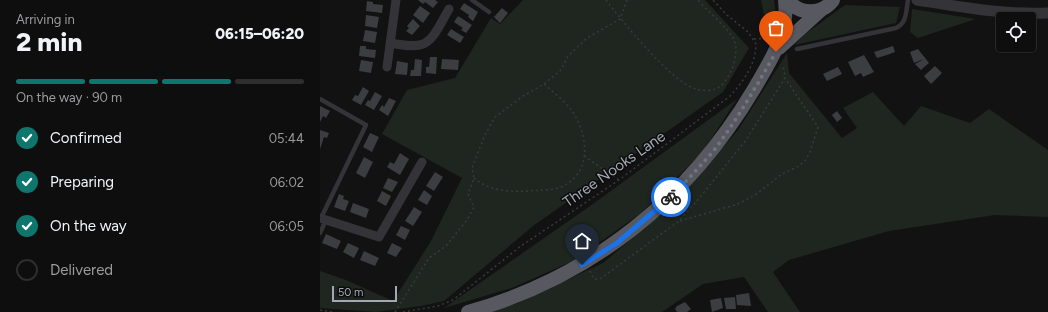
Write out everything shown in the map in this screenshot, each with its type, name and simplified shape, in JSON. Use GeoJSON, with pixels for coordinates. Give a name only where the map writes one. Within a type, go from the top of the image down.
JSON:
{"type":"FeatureCollection","features":[{"type":"Feature","properties":{"kind":"highway"},"geometry":{"type":"LineString","coordinates":[[787,0],[796,8],[804,11],[831,3]]}},
{"type":"Feature","properties":{"kind":"highway"},"geometry":{"type":"LineString","coordinates":[[468,312],[528,292],[586,262],[617,243],[667,202],[714,149],[738,116],[776,50],[785,27],[787,0]]}},
{"type":"Feature","properties":{"kind":"highway"},"geometry":{"type":"LineString","coordinates":[[776,50],[831,3]]}},
{"type":"Feature","properties":{"kind":"street"},"geometry":{"type":"LineString","coordinates":[[387,67],[396,0]]}},
{"type":"Feature","properties":{"kind":"street"},"geometry":{"type":"LineString","coordinates":[[917,0],[986,11],[1023,14],[1048,13]]}},
{"type":"Feature","properties":{"kind":"street"},"geometry":{"type":"LineString","coordinates":[[390,43],[412,47],[426,43],[433,36],[449,9]]}},
{"type":"Feature","properties":{"kind":"street"},"geometry":{"type":"LineString","coordinates":[[322,218],[379,237],[422,162]]}},
{"type":"Feature","properties":{"kind":"lane"},"geometry":{"type":"LineString","coordinates":[[472,0],[489,12]]}},
{"type":"Feature","properties":{"kind":"lane"},"geometry":{"type":"LineString","coordinates":[[797,50],[896,28],[901,25],[905,19],[908,0]]}},
{"type":"Feature","properties":{"kind":"lane"},"geometry":{"type":"LineString","coordinates":[[320,99],[366,125],[322,218],[320,233]]}},
{"type":"Feature","properties":{"kind":"path"},"geometry":{"type":"LineString","coordinates":[[606,0],[648,50],[672,74],[692,88],[709,91],[720,86],[733,68],[737,52],[734,39],[698,0]]}},
{"type":"Feature","properties":{"kind":"path"},"geometry":{"type":"LineString","coordinates":[[395,312],[429,258],[446,246],[467,220],[474,206],[468,194],[474,178],[472,168],[484,137],[495,117],[523,96],[544,84],[561,70],[568,56],[587,38],[621,18],[626,0]]}},
{"type":"Feature","properties":{"kind":"path"},"geometry":{"type":"LineString","coordinates":[[586,262],[594,279],[600,279],[679,221],[722,172],[746,140],[784,78],[784,69],[770,37],[754,39],[713,0]]}},
{"type":"Feature","properties":{"kind":"path","name":"Three Nooks Lane"},"geometry":{"type":"LineString","coordinates":[[404,312],[438,306],[453,300],[521,246],[619,180],[709,112],[734,91],[753,62],[756,53],[754,39]]}},
{"type":"Feature","properties":{"kind":"path"},"geometry":{"type":"LineString","coordinates":[[679,221],[738,204],[755,195],[782,174],[797,167],[805,161],[810,152],[818,127],[784,78]]}},
{"type":"Feature","properties":{"kind":"path"},"geometry":{"type":"LineString","coordinates":[[474,178],[481,184],[512,192],[553,189],[564,186],[574,178],[581,168],[585,143],[569,108],[544,84]]}},
{"type":"Feature","properties":{"kind":"path"},"geometry":{"type":"LineString","coordinates":[[584,156],[619,180]]}},
{"type":"Feature","properties":{"kind":"path"},"geometry":{"type":"LineString","coordinates":[[320,310],[333,312]]}},
{"type":"Feature","properties":{"kind":"shaded area"},"geometry":{"type":"Polygon","coordinates":[[[523,0],[705,0],[749,48],[723,92],[533,226],[444,301],[421,306],[376,312],[320,308],[320,271],[346,280],[393,301],[431,241],[462,178],[382,134],[407,90],[455,78],[491,18],[500,24],[523,0]]]}},
{"type":"Feature","properties":{"kind":"shaded area"},"geometry":{"type":"Polygon","coordinates":[[[761,0],[774,0],[777,24],[768,34],[761,0]]]}},
{"type":"Feature","properties":{"kind":"shaded area"},"geometry":{"type":"Polygon","coordinates":[[[845,5],[900,7],[896,23],[794,45],[805,34],[845,5]]]}},
{"type":"Feature","properties":{"kind":"shaded area"},"geometry":{"type":"Polygon","coordinates":[[[912,9],[976,19],[918,38],[910,32],[912,9]]]}},
{"type":"Feature","properties":{"kind":"shaded area"},"geometry":{"type":"Polygon","coordinates":[[[787,53],[789,73],[842,138],[857,128],[843,108],[873,92],[904,126],[921,106],[970,123],[989,109],[1048,150],[1048,217],[995,215],[889,231],[789,260],[773,272],[800,312],[768,312],[744,277],[703,284],[662,312],[488,312],[515,304],[603,263],[674,203],[738,130],[787,53]]]}},
{"type":"Feature","properties":{"kind":"shaded area"},"geometry":{"type":"Polygon","coordinates":[[[737,99],[702,153],[641,213],[575,260],[512,288],[444,308],[590,206],[737,99]]]}},
{"type":"Feature","properties":{"kind":"building"},"geometry":{"type":"Polygon","coordinates":[[[418,0],[435,0],[438,2],[433,8],[425,2],[423,4],[418,0]]]}},
{"type":"Feature","properties":{"kind":"building"},"geometry":{"type":"Polygon","coordinates":[[[367,1],[373,2],[373,4],[383,5],[382,13],[366,11],[367,1]]]}},
{"type":"Feature","properties":{"kind":"building"},"geometry":{"type":"Polygon","coordinates":[[[464,3],[478,12],[473,21],[468,17],[469,15],[460,9],[464,3]]]}},
{"type":"Feature","properties":{"kind":"building"},"geometry":{"type":"Polygon","coordinates":[[[420,6],[430,13],[423,23],[413,15],[420,6]]]}},
{"type":"Feature","properties":{"kind":"building"},"geometry":{"type":"Polygon","coordinates":[[[502,8],[508,13],[500,23],[494,17],[502,8]]]}},
{"type":"Feature","properties":{"kind":"building"},"geometry":{"type":"Polygon","coordinates":[[[366,15],[379,17],[377,28],[365,26],[366,15]]]}},
{"type":"Feature","properties":{"kind":"building"},"geometry":{"type":"Polygon","coordinates":[[[458,16],[472,25],[466,33],[461,30],[463,28],[454,22],[458,16]]]}},
{"type":"Feature","properties":{"kind":"building"},"geometry":{"type":"Polygon","coordinates":[[[413,19],[420,26],[412,35],[406,31],[409,28],[407,26],[413,19]]]}},
{"type":"Feature","properties":{"kind":"building"},"geometry":{"type":"Polygon","coordinates":[[[451,29],[464,37],[460,43],[447,35],[451,29]]]}},
{"type":"Feature","properties":{"kind":"building"},"geometry":{"type":"Polygon","coordinates":[[[365,30],[377,32],[375,43],[363,41],[365,30]]]}},
{"type":"Feature","properties":{"kind":"building"},"geometry":{"type":"Polygon","coordinates":[[[360,46],[366,46],[366,49],[376,50],[375,58],[359,56],[360,46]]]}},
{"type":"Feature","properties":{"kind":"building"},"geometry":{"type":"Polygon","coordinates":[[[893,46],[895,52],[877,58],[874,52],[893,46]]]}},
{"type":"Feature","properties":{"kind":"building"},"geometry":{"type":"Polygon","coordinates":[[[918,49],[929,63],[921,70],[915,64],[924,59],[914,63],[910,52],[918,49]]]}},
{"type":"Feature","properties":{"kind":"building"},"geometry":{"type":"Polygon","coordinates":[[[864,55],[874,72],[863,77],[861,73],[855,76],[848,62],[864,55]]]}},
{"type":"Feature","properties":{"kind":"building"},"geometry":{"type":"Polygon","coordinates":[[[430,57],[437,57],[436,74],[426,73],[426,67],[429,67],[430,57]]]}},
{"type":"Feature","properties":{"kind":"building"},"geometry":{"type":"Polygon","coordinates":[[[415,59],[422,60],[421,76],[410,76],[411,70],[414,70],[415,59]]]}},
{"type":"Feature","properties":{"kind":"building"},"geometry":{"type":"Polygon","coordinates":[[[442,59],[459,60],[458,70],[441,69],[442,59]]]}},
{"type":"Feature","properties":{"kind":"building"},"geometry":{"type":"Polygon","coordinates":[[[361,60],[373,62],[371,73],[359,71],[361,60]]]}},
{"type":"Feature","properties":{"kind":"building"},"geometry":{"type":"Polygon","coordinates":[[[397,61],[408,63],[407,75],[395,74],[397,61]]]}},
{"type":"Feature","properties":{"kind":"building"},"geometry":{"type":"Polygon","coordinates":[[[935,66],[942,73],[931,84],[924,76],[935,66]]]}},
{"type":"Feature","properties":{"kind":"building"},"geometry":{"type":"Polygon","coordinates":[[[838,67],[842,74],[827,81],[823,74],[838,67]]]}},
{"type":"Feature","properties":{"kind":"building"},"geometry":{"type":"Polygon","coordinates":[[[363,87],[369,91],[361,105],[352,100],[355,95],[358,96],[363,87]]]}},
{"type":"Feature","properties":{"kind":"building"},"geometry":{"type":"Polygon","coordinates":[[[375,92],[382,96],[374,110],[365,105],[368,100],[370,101],[375,92]]]}},
{"type":"Feature","properties":{"kind":"building"},"geometry":{"type":"Polygon","coordinates":[[[389,98],[396,101],[388,116],[379,110],[382,105],[384,107],[389,98]]]}},
{"type":"Feature","properties":{"kind":"building"},"geometry":{"type":"Polygon","coordinates":[[[320,106],[330,111],[326,118],[323,116],[320,122],[320,106]]]}},
{"type":"Feature","properties":{"kind":"building"},"geometry":{"type":"Polygon","coordinates":[[[837,111],[842,118],[837,122],[832,115],[837,111]]]}},
{"type":"Feature","properties":{"kind":"building"},"geometry":{"type":"Polygon","coordinates":[[[320,130],[329,133],[327,138],[324,137],[320,149],[320,130]]]}},
{"type":"Feature","properties":{"kind":"building"},"geometry":{"type":"Polygon","coordinates":[[[370,133],[379,137],[372,152],[363,147],[370,133]]]}},
{"type":"Feature","properties":{"kind":"building"},"geometry":{"type":"Polygon","coordinates":[[[400,153],[409,159],[400,175],[387,167],[390,162],[394,164],[400,153]]]}},
{"type":"Feature","properties":{"kind":"building"},"geometry":{"type":"Polygon","coordinates":[[[364,157],[373,162],[365,178],[356,173],[364,157]]]}},
{"type":"Feature","properties":{"kind":"building"},"geometry":{"type":"Polygon","coordinates":[[[435,172],[443,177],[434,191],[426,186],[435,172]]]}},
{"type":"Feature","properties":{"kind":"building"},"geometry":{"type":"Polygon","coordinates":[[[388,178],[398,182],[392,192],[383,188],[388,178]]]}},
{"type":"Feature","properties":{"kind":"building"},"geometry":{"type":"Polygon","coordinates":[[[424,190],[432,196],[427,205],[418,200],[424,190]]]}},
{"type":"Feature","properties":{"kind":"building"},"geometry":{"type":"Polygon","coordinates":[[[382,191],[391,196],[386,206],[377,201],[382,191]]]}},
{"type":"Feature","properties":{"kind":"building"},"geometry":{"type":"Polygon","coordinates":[[[339,194],[344,196],[343,199],[349,201],[345,211],[334,207],[339,194]]]}},
{"type":"Feature","properties":{"kind":"building"},"geometry":{"type":"Polygon","coordinates":[[[353,203],[369,209],[366,218],[350,212],[353,203]]]}},
{"type":"Feature","properties":{"kind":"building"},"geometry":{"type":"Polygon","coordinates":[[[414,207],[422,212],[413,226],[405,221],[414,207]]]}},
{"type":"Feature","properties":{"kind":"building"},"geometry":{"type":"Polygon","coordinates":[[[401,226],[410,230],[405,240],[396,235],[401,226]]]}},
{"type":"Feature","properties":{"kind":"building"},"geometry":{"type":"Polygon","coordinates":[[[326,234],[341,241],[337,249],[322,243],[326,234]]]}},
{"type":"Feature","properties":{"kind":"building"},"geometry":{"type":"Polygon","coordinates":[[[348,243],[359,248],[354,258],[343,252],[348,243]]]}},
{"type":"Feature","properties":{"kind":"building"},"geometry":{"type":"Polygon","coordinates":[[[392,243],[402,248],[396,257],[387,253],[392,243]]]}},
{"type":"Feature","properties":{"kind":"building"},"geometry":{"type":"Polygon","coordinates":[[[364,251],[379,258],[375,266],[360,260],[364,251]]]}},
{"type":"Feature","properties":{"kind":"building"},"geometry":{"type":"Polygon","coordinates":[[[749,293],[751,306],[737,305],[736,295],[749,293]]]}},
{"type":"Feature","properties":{"kind":"building"},"geometry":{"type":"Polygon","coordinates":[[[735,297],[736,309],[726,309],[724,298],[735,297]]]}},
{"type":"Feature","properties":{"kind":"building"},"geometry":{"type":"Polygon","coordinates":[[[721,298],[723,308],[712,312],[710,300],[721,298]]]}},
{"type":"Feature","properties":{"kind":"building"},"geometry":{"type":"Polygon","coordinates":[[[685,302],[691,309],[687,312],[677,312],[675,309],[677,306],[685,302]]]}},
{"type":"Feature","properties":{"kind":"way so far"},"geometry":{"type":"LineString","coordinates":[[671,197],[714,149],[738,116],[776,52]]}},
{"type":"Feature","properties":{"kind":"route"},"geometry":{"type":"LineString","coordinates":[[582,265],[617,243],[667,202],[671,197]]}}]}
